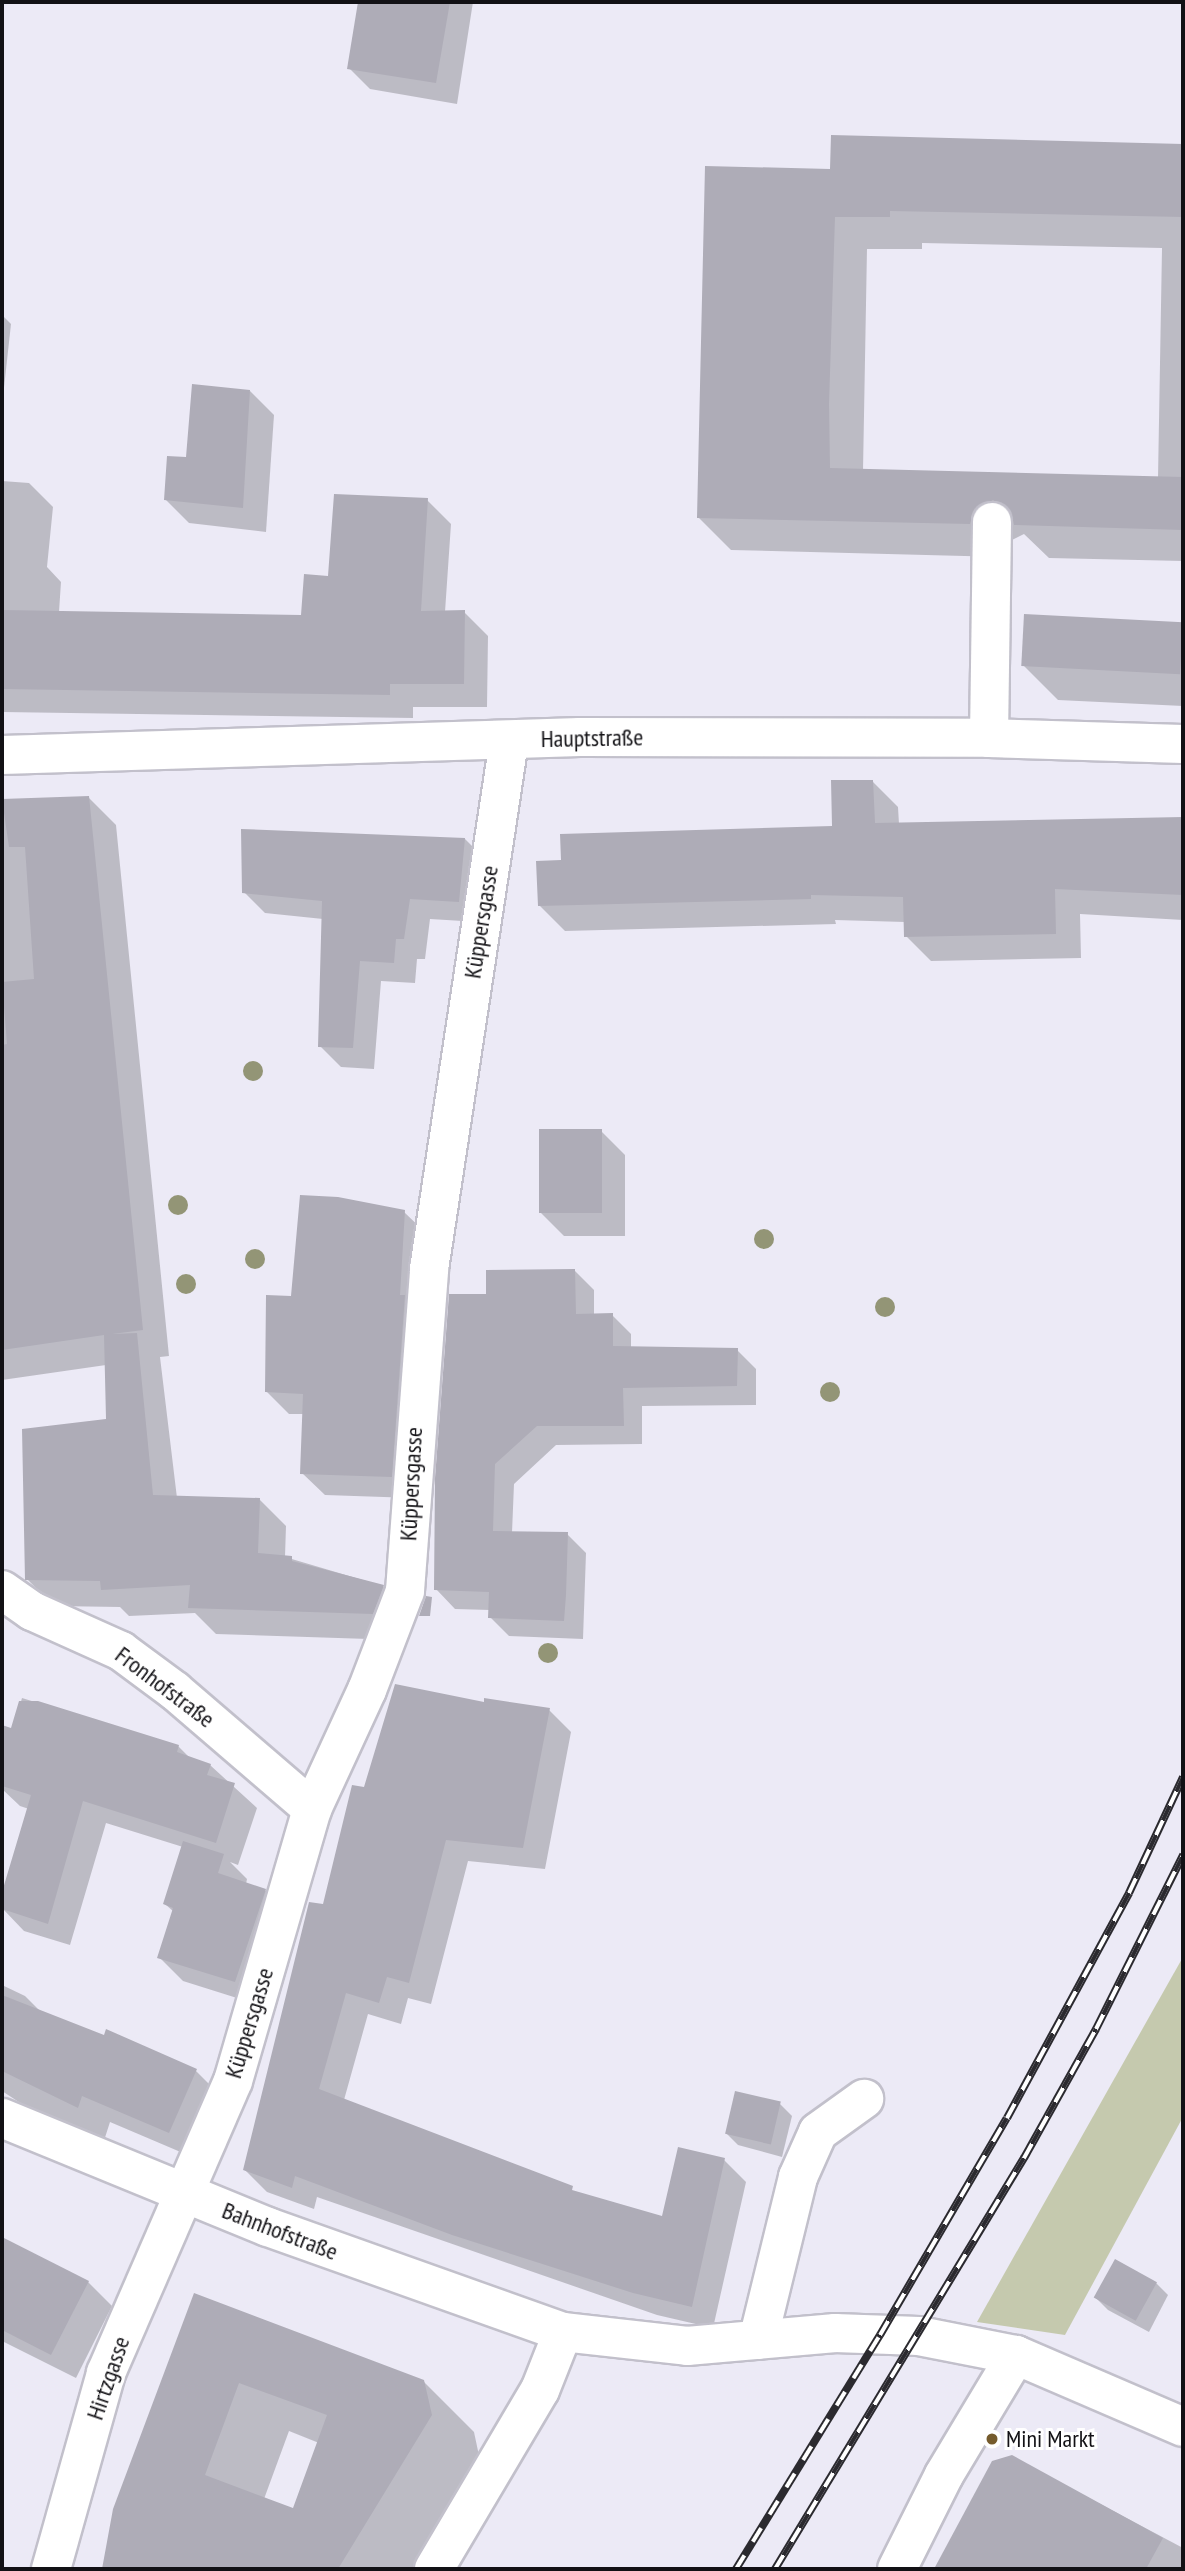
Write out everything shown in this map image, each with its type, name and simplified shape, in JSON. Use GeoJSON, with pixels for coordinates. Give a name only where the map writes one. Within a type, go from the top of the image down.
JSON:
{"type":"FeatureCollection","features":[{"type":"Feature","properties":{"kind":"street"},"geometry":{"type":"LineString","coordinates":[[989,738],[992,522]]}},
{"type":"Feature","properties":{"kind":"street","name":"Hauptstraße"},"geometry":{"type":"LineString","coordinates":[[2,755],[579,737],[989,738],[1183,744]]}},
{"type":"Feature","properties":{"kind":"street","name":"Küppersgasse"},"geometry":{"type":"LineString","coordinates":[[184,2193],[233,2081],[312,1809],[373,1677],[405,1591],[429,1269],[509,741]]}},
{"type":"Feature","properties":{"kind":"street","name":"Fronhofstraße"},"geometry":{"type":"LineString","coordinates":[[2,1590],[32,1611],[121,1651],[175,1691],[312,1809]]}},
{"type":"Feature","properties":{"kind":"street"},"geometry":{"type":"LineString","coordinates":[[758,2340],[798,2177],[818,2132],[864,2099]]}},
{"type":"Feature","properties":{"kind":"street","name":"Bahnhofstraße"},"geometry":{"type":"LineString","coordinates":[[2,2118],[184,2193],[497,2312],[563,2332],[648,2344],[758,2340],[835,2333],[919,2336],[1016,2355],[1179,2416]]}},
{"type":"Feature","properties":{"kind":"street","name":"Hirtzgasse"},"geometry":{"type":"LineString","coordinates":[[51,2569],[106,2373],[184,2193]]}},
{"type":"Feature","properties":{"kind":"street"},"geometry":{"type":"LineString","coordinates":[[434,2569],[540,2390],[563,2332]]}},
{"type":"Feature","properties":{"kind":"street"},"geometry":{"type":"LineString","coordinates":[[897,2569],[944,2475],[1016,2355]]}},
{"type":"Feature","properties":{"kind":"green space"},"geometry":{"type":"Polygon","coordinates":[[[1183,1957],[1183,2117],[1065,2335],[977,2322],[1183,1957]]]}},
{"type":"Feature","properties":{"kind":"building"},"geometry":{"type":"Polygon","coordinates":[[[358,2],[450,2],[436,83],[347,69],[358,2]]]}},
{"type":"Feature","properties":{"kind":"building"},"geometry":{"type":"Polygon","coordinates":[[[831,135],[1183,144],[1183,217],[890,211],[890,217],[835,217],[829,404],[830,468],[1183,477],[1183,530],[1014,525],[1011,511],[993,500],[974,510],[970,524],[697,518],[705,166],[830,169],[831,135]]]}},
{"type":"Feature","properties":{"kind":"building"},"geometry":{"type":"Polygon","coordinates":[[[192,384],[250,390],[243,508],[164,500],[167,456],[186,457],[192,384]]]}},
{"type":"Feature","properties":{"kind":"building"},"geometry":{"type":"Polygon","coordinates":[[[334,494],[428,498],[421,611],[465,610],[464,684],[390,684],[390,695],[2,689],[2,610],[301,615],[304,574],[328,576],[334,494]]]}},
{"type":"Feature","properties":{"kind":"building"},"geometry":{"type":"Polygon","coordinates":[[[1024,614],[1183,622],[1180,674],[1021,666],[1024,614]]]}},
{"type":"Feature","properties":{"kind":"building"},"geometry":{"type":"Polygon","coordinates":[[[831,780],[873,780],[875,823],[1183,817],[1183,895],[1055,889],[1056,934],[904,937],[903,897],[811,895],[811,899],[538,906],[536,861],[561,860],[560,834],[832,826],[831,780]]]}},
{"type":"Feature","properties":{"kind":"building"},"geometry":{"type":"Polygon","coordinates":[[[89,796],[143,1330],[112,1334],[137,1333],[153,1495],[260,1498],[258,1553],[292,1556],[292,1561],[384,1585],[373,1614],[188,1608],[190,1585],[101,1590],[100,1581],[25,1580],[22,1429],[106,1419],[104,1335],[2,1350],[2,1045],[7,1044],[2,982],[34,979],[25,847],[9,847],[2,799],[89,796]]]}},
{"type":"Feature","properties":{"kind":"building"},"geometry":{"type":"Polygon","coordinates":[[[241,829],[465,838],[459,902],[410,899],[404,939],[396,939],[394,963],[360,961],[353,1048],[318,1047],[322,901],[242,893],[241,829]]]}},
{"type":"Feature","properties":{"kind":"building"},"geometry":{"type":"Polygon","coordinates":[[[539,1129],[602,1129],[602,1213],[539,1213],[539,1129]]]}},
{"type":"Feature","properties":{"kind":"building"},"geometry":{"type":"Polygon","coordinates":[[[300,1195],[338,1197],[405,1210],[400,1295],[405,1295],[392,1477],[300,1474],[303,1394],[265,1392],[266,1295],[291,1296],[300,1195]]]}},
{"type":"Feature","properties":{"kind":"building"},"geometry":{"type":"Polygon","coordinates":[[[575,1269],[576,1314],[613,1313],[613,1346],[738,1348],[737,1386],[623,1388],[624,1426],[537,1426],[495,1464],[493,1531],[568,1532],[566,1595],[564,1621],[488,1618],[489,1592],[434,1590],[435,1478],[449,1294],[486,1294],[486,1270],[575,1269]]]}},
{"type":"Feature","properties":{"kind":"building"},"geometry":{"type":"Polygon","coordinates":[[[426,1596],[432,1597],[430,1616],[419,1616],[426,1596]]]}},
{"type":"Feature","properties":{"kind":"building"},"geometry":{"type":"Polygon","coordinates":[[[395,1684],[484,1702],[484,1698],[550,1708],[523,1848],[446,1840],[409,1983],[387,1977],[379,2003],[346,1993],[319,2089],[573,2186],[572,2190],[662,2216],[678,2147],[725,2158],[692,2307],[633,2293],[452,2235],[295,2176],[292,2188],[243,2170],[309,1902],[323,1904],[352,1785],[364,1787],[395,1684]]]}},
{"type":"Feature","properties":{"kind":"building"},"geometry":{"type":"Polygon","coordinates":[[[19,1701],[38,1701],[179,1745],[177,1752],[211,1764],[207,1775],[235,1783],[216,1843],[83,1801],[48,1924],[2,1909],[2,1892],[31,1795],[2,1786],[2,1725],[11,1728],[19,1701]]]}},
{"type":"Feature","properties":{"kind":"building"},"geometry":{"type":"Polygon","coordinates":[[[183,1841],[224,1854],[218,1873],[266,1889],[235,1982],[157,1958],[173,1908],[163,1904],[183,1841]]]}},
{"type":"Feature","properties":{"kind":"building"},"geometry":{"type":"Polygon","coordinates":[[[2,1995],[104,2035],[106,2029],[197,2069],[169,2133],[82,2096],[78,2108],[2,2071],[2,1995]]]}},
{"type":"Feature","properties":{"kind":"building"},"geometry":{"type":"Polygon","coordinates":[[[735,2091],[781,2102],[771,2144],[725,2134],[735,2091]]]}},
{"type":"Feature","properties":{"kind":"building"},"geometry":{"type":"Polygon","coordinates":[[[2,2237],[89,2281],[51,2355],[2,2330],[2,2237]]]}},
{"type":"Feature","properties":{"kind":"building"},"geometry":{"type":"Polygon","coordinates":[[[1115,2259],[1157,2282],[1136,2321],[1094,2297],[1115,2259]]]}},
{"type":"Feature","properties":{"kind":"building"},"geometry":{"type":"Polygon","coordinates":[[[194,2293],[424,2380],[432,2415],[338,2569],[102,2569],[113,2509],[194,2293]],[[239,2383],[205,2475],[293,2508],[327,2415],[239,2383]]]}},
{"type":"Feature","properties":{"kind":"building"},"geometry":{"type":"Polygon","coordinates":[[[1012,2455],[1163,2538],[1146,2569],[934,2569],[992,2461],[1012,2455]]]}},
{"type":"Feature","properties":{"kind":"railway"},"geometry":{"type":"LineString","coordinates":[[736,2569],[880,2335],[1007,2118],[1129,1893],[1183,1777]]}},
{"type":"Feature","properties":{"kind":"railway"},"geometry":{"type":"LineString","coordinates":[[775,2569],[1024,2158],[1096,2029],[1183,1855]]}},
{"type":"Feature","properties":{"kind":"place","name":"Mini Markt"},"geometry":{"type":"Point","coordinates":[992,2439]}}]}
